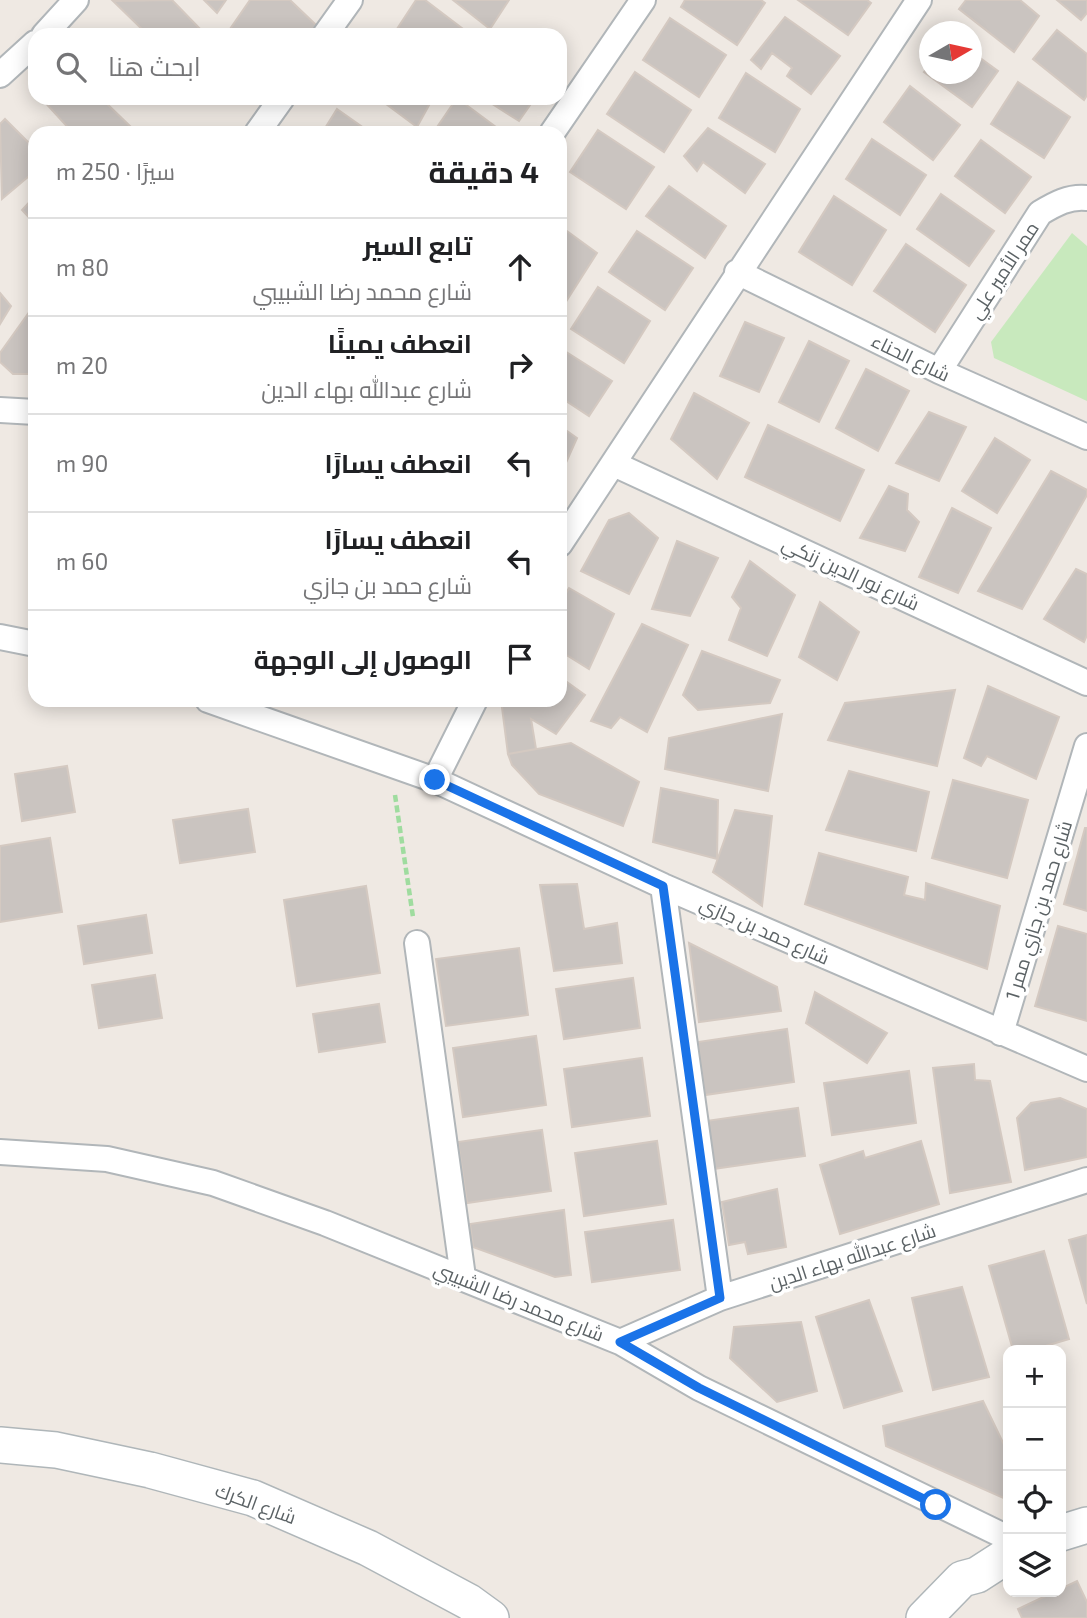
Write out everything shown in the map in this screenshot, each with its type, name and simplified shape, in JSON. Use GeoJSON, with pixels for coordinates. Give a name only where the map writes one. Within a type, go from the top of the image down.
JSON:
{"type":"FeatureCollection","features":[{"type":"Feature","properties":{"kind":"street"},"geometry":{"type":"LineString","coordinates":[[50,28],[76,0]]}},
{"type":"Feature","properties":{"kind":"street"},"geometry":{"type":"LineString","coordinates":[[330,28],[350,0]]}},
{"type":"Feature","properties":{"kind":"street"},"geometry":{"type":"LineString","coordinates":[[557,126],[643,0]]}},
{"type":"Feature","properties":{"kind":"street"},"geometry":{"type":"LineString","coordinates":[[567,534],[737,272],[919,0]]}},
{"type":"Feature","properties":{"kind":"street"},"geometry":{"type":"LineString","coordinates":[[0,75],[28,49]]}},
{"type":"Feature","properties":{"kind":"street"},"geometry":{"type":"LineString","coordinates":[[262,126],[277,105]]}},
{"type":"Feature","properties":{"kind":"street","name":"ممر الأمير علي"},"geometry":{"type":"LineString","coordinates":[[939,371],[1040,213],[1057,203],[1077,197],[1087,198]]}},
{"type":"Feature","properties":{"kind":"street","name":"شارع الحناء"},"geometry":{"type":"LineString","coordinates":[[737,272],[939,371],[1087,437]]}},
{"type":"Feature","properties":{"kind":"street"},"geometry":{"type":"LineString","coordinates":[[0,410],[28,412]]}},
{"type":"Feature","properties":{"kind":"street","name":"شارع نور الدين زنكي"},"geometry":{"type":"LineString","coordinates":[[614,464],[1087,682]]}},
{"type":"Feature","properties":{"kind":"street"},"geometry":{"type":"LineString","coordinates":[[0,637],[28,643]]}},
{"type":"Feature","properties":{"kind":"street","name":"شارع حمد بن جازي"},"geometry":{"type":"LineString","coordinates":[[228,707],[435,780],[663,886],[1087,1069]]}},
{"type":"Feature","properties":{"kind":"street"},"geometry":{"type":"LineString","coordinates":[[435,780],[472,707]]}},
{"type":"Feature","properties":{"kind":"street","name":"شارع حمد بن جازي ممر 1"},"geometry":{"type":"LineString","coordinates":[[1001,1033],[1087,746]]}},
{"type":"Feature","properties":{"kind":"street"},"geometry":{"type":"LineString","coordinates":[[663,886],[720,1298]]}},
{"type":"Feature","properties":{"kind":"street"},"geometry":{"type":"LineString","coordinates":[[417,943],[463,1277]]}},
{"type":"Feature","properties":{"kind":"street","name":"شارع محمد رضا الشبيبي"},"geometry":{"type":"LineString","coordinates":[[0,1152],[107,1159],[213,1183],[463,1277],[620,1342],[699,1388],[1003,1536]]}},
{"type":"Feature","properties":{"kind":"street","name":"شارع عبدالله بهاء الدين"},"geometry":{"type":"LineString","coordinates":[[620,1342],[720,1298],[1087,1180]]}},
{"type":"Feature","properties":{"kind":"street","name":"شارع الكرك"},"geometry":{"type":"LineString","coordinates":[[0,1445],[55,1450],[150,1470],[253,1498],[368,1548],[472,1613]]}},
{"type":"Feature","properties":{"kind":"street"},"geometry":{"type":"LineString","coordinates":[[1066,1531],[1087,1525]]}},
{"type":"Feature","properties":{"kind":"street"},"geometry":{"type":"LineString","coordinates":[[924,1618],[962,1579],[977,1575],[1003,1558]]}},
{"type":"Feature","properties":{"kind":"street"},"geometry":{"type":"LineString","coordinates":[[954,1618],[973,1592],[977,1575]]}},
{"type":"Feature","properties":{"kind":"path"},"geometry":{"type":"LineString","coordinates":[[396,802],[417,943]]}},
{"type":"Feature","properties":{"kind":"green space"},"geometry":{"type":"Polygon","coordinates":[[[1072,233],[1087,246],[1087,401],[994,358],[991,342],[1072,233]]]}},
{"type":"Feature","properties":{"kind":"building"},"geometry":{"type":"Polygon","coordinates":[[[172,0],[199,28],[141,28],[113,1],[172,0]]]}},
{"type":"Feature","properties":{"kind":"building"},"geometry":{"type":"Polygon","coordinates":[[[204,0],[226,0],[217,13],[204,0]]]}},
{"type":"Feature","properties":{"kind":"building"},"geometry":{"type":"Polygon","coordinates":[[[250,0],[290,0],[316,25],[314,28],[231,28],[250,0]]]}},
{"type":"Feature","properties":{"kind":"building"},"geometry":{"type":"Polygon","coordinates":[[[416,0],[425,0],[462,28],[398,28],[416,0]]]}},
{"type":"Feature","properties":{"kind":"building"},"geometry":{"type":"Polygon","coordinates":[[[453,0],[509,0],[489,28],[453,0]]]}},
{"type":"Feature","properties":{"kind":"building"},"geometry":{"type":"Polygon","coordinates":[[[685,0],[761,0],[765,3],[737,45],[681,7],[685,0]]]}},
{"type":"Feature","properties":{"kind":"building"},"geometry":{"type":"Polygon","coordinates":[[[798,0],[867,0],[871,3],[848,35],[798,0]]]}},
{"type":"Feature","properties":{"kind":"building"},"geometry":{"type":"Polygon","coordinates":[[[966,0],[1020,0],[1039,16],[1014,52],[982,27],[982,21],[974,21],[959,9],[966,0]]]}},
{"type":"Feature","properties":{"kind":"building"},"geometry":{"type":"Polygon","coordinates":[[[1057,0],[1087,0],[1087,13],[1081,20],[1057,0]]]}},
{"type":"Feature","properties":{"kind":"building"},"geometry":{"type":"Polygon","coordinates":[[[785,17],[840,56],[811,94],[787,76],[792,68],[772,53],[761,69],[751,60],[785,17]]]}},
{"type":"Feature","properties":{"kind":"building"},"geometry":{"type":"Polygon","coordinates":[[[670,18],[726,55],[699,97],[643,60],[670,18]]]}},
{"type":"Feature","properties":{"kind":"building"},"geometry":{"type":"Polygon","coordinates":[[[1057,30],[1087,54],[1087,95],[1084,100],[1033,59],[1057,30]]]}},
{"type":"Feature","properties":{"kind":"building"},"geometry":{"type":"Polygon","coordinates":[[[982,59],[998,71],[972,107],[940,84],[982,84],[982,59]]]}},
{"type":"Feature","properties":{"kind":"building"},"geometry":{"type":"Polygon","coordinates":[[[635,72],[691,110],[664,152],[607,114],[635,72]]]}},
{"type":"Feature","properties":{"kind":"building"},"geometry":{"type":"Polygon","coordinates":[[[746,73],[800,109],[775,152],[719,118],[746,73]]]}},
{"type":"Feature","properties":{"kind":"building"},"geometry":{"type":"Polygon","coordinates":[[[1018,82],[1070,117],[1044,158],[991,124],[1018,82]]]}},
{"type":"Feature","properties":{"kind":"building"},"geometry":{"type":"Polygon","coordinates":[[[910,86],[960,125],[933,160],[884,122],[910,86]]]}},
{"type":"Feature","properties":{"kind":"building"},"geometry":{"type":"Polygon","coordinates":[[[47,105],[108,105],[130,126],[67,126],[47,105]]]}},
{"type":"Feature","properties":{"kind":"building"},"geometry":{"type":"Polygon","coordinates":[[[387,105],[429,105],[416,126],[387,105]]]}},
{"type":"Feature","properties":{"kind":"building"},"geometry":{"type":"Polygon","coordinates":[[[452,105],[466,105],[495,126],[438,126],[452,105]]]}},
{"type":"Feature","properties":{"kind":"building"},"geometry":{"type":"Polygon","coordinates":[[[494,105],[530,105],[519,121],[494,105]]]}},
{"type":"Feature","properties":{"kind":"building"},"geometry":{"type":"Polygon","coordinates":[[[337,109],[361,126],[326,126],[337,109]]]}},
{"type":"Feature","properties":{"kind":"building"},"geometry":{"type":"Polygon","coordinates":[[[5,119],[28,142],[28,177],[2,199],[0,124],[5,119]]]}},
{"type":"Feature","properties":{"kind":"building"},"geometry":{"type":"Polygon","coordinates":[[[708,128],[765,164],[745,193],[703,162],[697,171],[684,156],[708,128]]]}},
{"type":"Feature","properties":{"kind":"building"},"geometry":{"type":"Polygon","coordinates":[[[598,130],[654,167],[626,209],[570,172],[598,130]]]}},
{"type":"Feature","properties":{"kind":"building"},"geometry":{"type":"Polygon","coordinates":[[[872,139],[926,175],[900,215],[846,179],[872,139]]]}},
{"type":"Feature","properties":{"kind":"building"},"geometry":{"type":"Polygon","coordinates":[[[981,140],[1031,177],[1005,213],[955,176],[981,140]]]}},
{"type":"Feature","properties":{"kind":"building"},"geometry":{"type":"Polygon","coordinates":[[[669,186],[726,226],[705,258],[646,216],[669,186]]]}},
{"type":"Feature","properties":{"kind":"building"},"geometry":{"type":"Polygon","coordinates":[[[941,194],[994,231],[969,266],[917,229],[941,194]]]}},
{"type":"Feature","properties":{"kind":"building"},"geometry":{"type":"Polygon","coordinates":[[[834,196],[886,230],[852,285],[799,252],[834,196]]]}},
{"type":"Feature","properties":{"kind":"building"},"geometry":{"type":"Polygon","coordinates":[[[28,204],[28,216],[22,210],[28,204]]]}},
{"type":"Feature","properties":{"kind":"building"},"geometry":{"type":"Polygon","coordinates":[[[567,231],[597,253],[567,300],[567,231]]]}},
{"type":"Feature","properties":{"kind":"building"},"geometry":{"type":"Polygon","coordinates":[[[637,231],[693,268],[665,310],[609,272],[637,231]]]}},
{"type":"Feature","properties":{"kind":"building"},"geometry":{"type":"Polygon","coordinates":[[[906,244],[966,285],[935,332],[874,291],[906,244]]]}},
{"type":"Feature","properties":{"kind":"building"},"geometry":{"type":"Polygon","coordinates":[[[598,287],[650,321],[624,363],[571,329],[598,287]]]}},
{"type":"Feature","properties":{"kind":"building"},"geometry":{"type":"Polygon","coordinates":[[[0,293],[11,306],[0,324],[0,293]]]}},
{"type":"Feature","properties":{"kind":"building"},"geometry":{"type":"Polygon","coordinates":[[[28,314],[28,374],[13,374],[0,362],[0,353],[28,314]]]}},
{"type":"Feature","properties":{"kind":"building"},"geometry":{"type":"Polygon","coordinates":[[[745,322],[784,338],[759,392],[720,376],[745,322]]]}},
{"type":"Feature","properties":{"kind":"building"},"geometry":{"type":"Polygon","coordinates":[[[809,341],[849,361],[819,422],[779,402],[809,341]]]}},
{"type":"Feature","properties":{"kind":"building"},"geometry":{"type":"Polygon","coordinates":[[[567,352],[612,381],[589,416],[567,402],[567,352]]]}},
{"type":"Feature","properties":{"kind":"building"},"geometry":{"type":"Polygon","coordinates":[[[866,369],[909,391],[878,451],[836,428],[866,369]]]}},
{"type":"Feature","properties":{"kind":"building"},"geometry":{"type":"Polygon","coordinates":[[[694,393],[749,423],[717,479],[671,439],[694,393]]]}},
{"type":"Feature","properties":{"kind":"building"},"geometry":{"type":"Polygon","coordinates":[[[929,412],[966,427],[939,481],[896,463],[929,412]]]}},
{"type":"Feature","properties":{"kind":"building"},"geometry":{"type":"Polygon","coordinates":[[[768,425],[864,470],[840,521],[745,477],[768,425]]]}},
{"type":"Feature","properties":{"kind":"building"},"geometry":{"type":"Polygon","coordinates":[[[567,431],[577,438],[567,460],[567,431]]]}},
{"type":"Feature","properties":{"kind":"building"},"geometry":{"type":"Polygon","coordinates":[[[995,438],[1030,460],[997,513],[962,491],[995,438]]]}},
{"type":"Feature","properties":{"kind":"building"},"geometry":{"type":"Polygon","coordinates":[[[1051,471],[1087,490],[1087,495],[1022,609],[978,591],[1051,471]]]}},
{"type":"Feature","properties":{"kind":"building"},"geometry":{"type":"Polygon","coordinates":[[[889,486],[908,494],[907,510],[919,522],[905,551],[860,538],[889,486]]]}},
{"type":"Feature","properties":{"kind":"building"},"geometry":{"type":"Polygon","coordinates":[[[952,508],[991,528],[958,593],[919,577],[952,508]]]}},
{"type":"Feature","properties":{"kind":"building"},"geometry":{"type":"Polygon","coordinates":[[[629,513],[658,538],[629,594],[581,571],[609,520],[629,513]]]}},
{"type":"Feature","properties":{"kind":"building"},"geometry":{"type":"Polygon","coordinates":[[[677,541],[718,558],[690,616],[652,609],[677,541]]]}},
{"type":"Feature","properties":{"kind":"building"},"geometry":{"type":"Polygon","coordinates":[[[750,561],[795,595],[767,656],[729,640],[741,608],[732,597],[750,561]]]}},
{"type":"Feature","properties":{"kind":"building"},"geometry":{"type":"Polygon","coordinates":[[[1076,569],[1087,574],[1087,635],[1084,642],[1044,619],[1076,569]]]}},
{"type":"Feature","properties":{"kind":"building"},"geometry":{"type":"Polygon","coordinates":[[[569,588],[614,614],[589,669],[567,655],[569,588]]]}},
{"type":"Feature","properties":{"kind":"building"},"geometry":{"type":"Polygon","coordinates":[[[820,602],[859,632],[837,680],[799,657],[820,602]]]}},
{"type":"Feature","properties":{"kind":"building"},"geometry":{"type":"Polygon","coordinates":[[[642,624],[688,645],[647,732],[620,717],[611,728],[591,721],[642,624]]]}},
{"type":"Feature","properties":{"kind":"building"},"geometry":{"type":"Polygon","coordinates":[[[702,651],[780,680],[770,703],[698,710],[683,695],[702,651]]]}},
{"type":"Feature","properties":{"kind":"building"},"geometry":{"type":"Polygon","coordinates":[[[567,682],[585,695],[556,734],[531,719],[536,749],[508,754],[502,707],[567,707],[567,682]]]}},
{"type":"Feature","properties":{"kind":"building"},"geometry":{"type":"Polygon","coordinates":[[[988,686],[1059,717],[1036,779],[987,756],[981,766],[964,758],[988,686]]]}},
{"type":"Feature","properties":{"kind":"building"},"geometry":{"type":"Polygon","coordinates":[[[955,690],[937,766],[828,740],[845,703],[955,690]]]}},
{"type":"Feature","properties":{"kind":"building"},"geometry":{"type":"Polygon","coordinates":[[[782,714],[768,791],[665,769],[669,738],[782,714]]]}},
{"type":"Feature","properties":{"kind":"building"},"geometry":{"type":"Polygon","coordinates":[[[571,743],[639,782],[623,826],[539,794],[512,765],[508,754],[571,743]]]}},
{"type":"Feature","properties":{"kind":"building"},"geometry":{"type":"Polygon","coordinates":[[[67,766],[75,812],[22,821],[15,774],[67,766]]]}},
{"type":"Feature","properties":{"kind":"building"},"geometry":{"type":"Polygon","coordinates":[[[849,771],[929,792],[916,851],[826,830],[849,771]]]}},
{"type":"Feature","properties":{"kind":"building"},"geometry":{"type":"Polygon","coordinates":[[[953,780],[1028,800],[1007,878],[932,858],[953,780]]]}},
{"type":"Feature","properties":{"kind":"building"},"geometry":{"type":"Polygon","coordinates":[[[661,788],[718,800],[717,859],[653,842],[661,788]]]}},
{"type":"Feature","properties":{"kind":"building"},"geometry":{"type":"Polygon","coordinates":[[[248,809],[255,852],[180,863],[173,820],[248,809]]]}},
{"type":"Feature","properties":{"kind":"building"},"geometry":{"type":"Polygon","coordinates":[[[735,810],[772,816],[762,906],[713,872],[735,810]]]}},
{"type":"Feature","properties":{"kind":"building"},"geometry":{"type":"Polygon","coordinates":[[[1087,828],[1087,911],[1064,904],[1087,828]]]}},
{"type":"Feature","properties":{"kind":"building"},"geometry":{"type":"Polygon","coordinates":[[[50,838],[62,912],[0,922],[0,846],[50,838]]]}},
{"type":"Feature","properties":{"kind":"building"},"geometry":{"type":"Polygon","coordinates":[[[819,853],[908,877],[904,895],[925,900],[926,883],[1000,906],[987,969],[805,904],[819,853]]]}},
{"type":"Feature","properties":{"kind":"building"},"geometry":{"type":"Polygon","coordinates":[[[577,884],[584,929],[617,923],[622,963],[554,971],[540,885],[577,884]]]}},
{"type":"Feature","properties":{"kind":"building"},"geometry":{"type":"Polygon","coordinates":[[[366,886],[380,973],[297,986],[284,900],[366,886]]]}},
{"type":"Feature","properties":{"kind":"building"},"geometry":{"type":"Polygon","coordinates":[[[146,915],[152,953],[84,964],[78,926],[146,915]]]}},
{"type":"Feature","properties":{"kind":"building"},"geometry":{"type":"Polygon","coordinates":[[[1058,926],[1087,934],[1087,1021],[1035,1006],[1058,926]]]}},
{"type":"Feature","properties":{"kind":"building"},"geometry":{"type":"Polygon","coordinates":[[[689,943],[777,987],[781,1011],[699,1022],[689,943]]]}},
{"type":"Feature","properties":{"kind":"building"},"geometry":{"type":"Polygon","coordinates":[[[519,948],[528,1015],[446,1026],[436,959],[519,948]]]}},
{"type":"Feature","properties":{"kind":"building"},"geometry":{"type":"Polygon","coordinates":[[[155,975],[162,1018],[99,1028],[92,985],[155,975]]]}},
{"type":"Feature","properties":{"kind":"building"},"geometry":{"type":"Polygon","coordinates":[[[633,978],[640,1028],[564,1039],[556,989],[633,978]]]}},
{"type":"Feature","properties":{"kind":"building"},"geometry":{"type":"Polygon","coordinates":[[[815,992],[887,1033],[867,1063],[806,1023],[815,992]]]}},
{"type":"Feature","properties":{"kind":"building"},"geometry":{"type":"Polygon","coordinates":[[[379,1004],[385,1042],[319,1052],[313,1014],[379,1004]]]}},
{"type":"Feature","properties":{"kind":"building"},"geometry":{"type":"Polygon","coordinates":[[[787,1029],[794,1082],[705,1095],[698,1042],[787,1029]]]}},
{"type":"Feature","properties":{"kind":"building"},"geometry":{"type":"Polygon","coordinates":[[[536,1036],[546,1105],[463,1117],[453,1048],[536,1036]]]}},
{"type":"Feature","properties":{"kind":"building"},"geometry":{"type":"Polygon","coordinates":[[[642,1058],[650,1116],[572,1127],[564,1069],[642,1058]]]}},
{"type":"Feature","properties":{"kind":"building"},"geometry":{"type":"Polygon","coordinates":[[[974,1064],[975,1080],[990,1081],[1011,1182],[950,1193],[933,1068],[974,1064]]]}},
{"type":"Feature","properties":{"kind":"building"},"geometry":{"type":"Polygon","coordinates":[[[909,1071],[916,1123],[832,1135],[824,1083],[909,1071]]]}},
{"type":"Feature","properties":{"kind":"building"},"geometry":{"type":"Polygon","coordinates":[[[1060,1098],[1087,1109],[1087,1157],[1025,1170],[1017,1118],[1031,1103],[1060,1098]]]}},
{"type":"Feature","properties":{"kind":"building"},"geometry":{"type":"Polygon","coordinates":[[[798,1108],[805,1156],[713,1169],[706,1121],[798,1108]]]}},
{"type":"Feature","properties":{"kind":"building"},"geometry":{"type":"Polygon","coordinates":[[[542,1130],[551,1191],[467,1203],[458,1142],[542,1130]]]}},
{"type":"Feature","properties":{"kind":"building"},"geometry":{"type":"Polygon","coordinates":[[[657,1141],[666,1204],[584,1216],[575,1153],[657,1141]]]}},
{"type":"Feature","properties":{"kind":"building"},"geometry":{"type":"Polygon","coordinates":[[[921,1141],[939,1204],[840,1234],[820,1165],[863,1151],[865,1158],[921,1141]]]}},
{"type":"Feature","properties":{"kind":"building"},"geometry":{"type":"Polygon","coordinates":[[[777,1189],[786,1247],[748,1254],[745,1242],[729,1245],[722,1202],[777,1189]]]}},
{"type":"Feature","properties":{"kind":"building"},"geometry":{"type":"Polygon","coordinates":[[[564,1210],[571,1275],[555,1277],[473,1247],[470,1224],[564,1210]]]}},
{"type":"Feature","properties":{"kind":"building"},"geometry":{"type":"Polygon","coordinates":[[[673,1220],[680,1270],[592,1282],[585,1232],[673,1220]]]}},
{"type":"Feature","properties":{"kind":"building"},"geometry":{"type":"Polygon","coordinates":[[[1087,1235],[1087,1304],[1069,1240],[1087,1235]]]}},
{"type":"Feature","properties":{"kind":"building"},"geometry":{"type":"Polygon","coordinates":[[[1044,1251],[1069,1339],[1049,1345],[1012,1345],[989,1266],[1044,1251]]]}},
{"type":"Feature","properties":{"kind":"building"},"geometry":{"type":"Polygon","coordinates":[[[962,1287],[989,1377],[933,1390],[912,1298],[962,1287]]]}},
{"type":"Feature","properties":{"kind":"building"},"geometry":{"type":"Polygon","coordinates":[[[869,1300],[902,1391],[844,1408],[816,1317],[869,1300]]]}},
{"type":"Feature","properties":{"kind":"building"},"geometry":{"type":"Polygon","coordinates":[[[801,1322],[817,1391],[777,1402],[730,1358],[734,1327],[801,1322]]]}},
{"type":"Feature","properties":{"kind":"building"},"geometry":{"type":"Polygon","coordinates":[[[983,1401],[1003,1443],[1003,1498],[886,1446],[883,1426],[983,1401]]]}},
{"type":"Feature","properties":{"kind":"building"},"geometry":{"type":"Polygon","coordinates":[[[1077,1581],[1087,1602],[1087,1618],[1022,1618],[1018,1609],[1043,1597],[1066,1597],[1066,1586],[1077,1581]]]}},
{"type":"Feature","properties":{"kind":"route"},"geometry":{"type":"LineString","coordinates":[[435,780],[663,886],[720,1298],[620,1342],[699,1388],[936,1505]]}}]}
